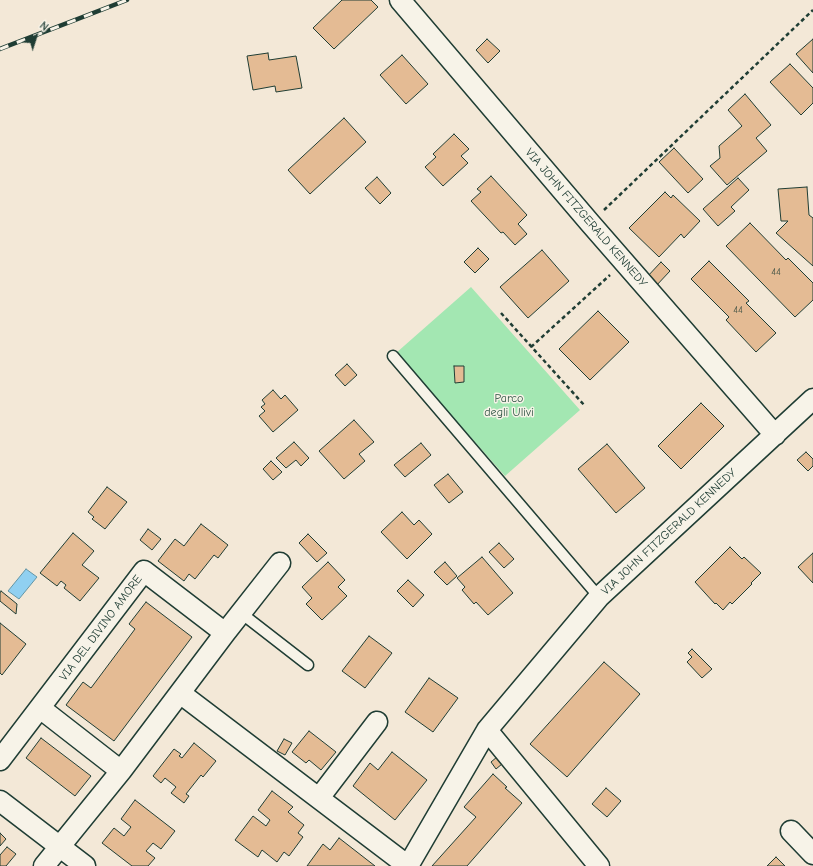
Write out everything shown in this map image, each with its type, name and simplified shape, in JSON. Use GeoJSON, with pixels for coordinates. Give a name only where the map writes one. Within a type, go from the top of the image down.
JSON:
{"type":"FeatureCollection","features":[{"type":"Feature","properties":{"kind":"street","name":"VIA JOHN FITZGERALD KENNEDY"},"geometry":{"type":"LineString","coordinates":[[400,0],[590,223],[775,435]]}},
{"type":"Feature","properties":{"kind":"street","name":"VIA JOHN FITZGERALD KENNEDY"},"geometry":{"type":"LineString","coordinates":[[408,866],[486,730],[599,598],[813,399]]}},
{"type":"Feature","properties":{"kind":"street"},"geometry":{"type":"LineString","coordinates":[[44,866],[121,771],[280,562]]}},
{"type":"Feature","properties":{"kind":"street","name":"VIA DEL DIVINO AMORE"},"geometry":{"type":"LineString","coordinates":[[0,760],[144,571],[225,633]]}},
{"type":"Feature","properties":{"kind":"street"},"geometry":{"type":"LineString","coordinates":[[180,693],[408,866]]}},
{"type":"Feature","properties":{"kind":"street"},"geometry":{"type":"LineString","coordinates":[[40,708],[121,771]]}},
{"type":"Feature","properties":{"kind":"street"},"geometry":{"type":"LineString","coordinates":[[319,798],[377,722]]}},
{"type":"Feature","properties":{"kind":"street"},"geometry":{"type":"LineString","coordinates":[[486,730],[598,866]]}},
{"type":"Feature","properties":{"kind":"street"},"geometry":{"type":"LineString","coordinates":[[0,801],[86,866]]}},
{"type":"Feature","properties":{"kind":"street"},"geometry":{"type":"LineString","coordinates":[[791,831],[813,854]]}},
{"type":"Feature","properties":{"kind":"lane","name":"VIA JOHN FITZGERALD KENNEDY"},"geometry":{"type":"LineString","coordinates":[[393,356],[599,598]]}},
{"type":"Feature","properties":{"kind":"lane"},"geometry":{"type":"LineString","coordinates":[[241,613],[308,665]]}},
{"type":"Feature","properties":{"kind":"path"},"geometry":{"type":"LineString","coordinates":[[590,223],[813,10]]}},
{"type":"Feature","properties":{"kind":"path"},"geometry":{"type":"LineString","coordinates":[[531,347],[624,262]]}},
{"type":"Feature","properties":{"kind":"path"},"geometry":{"type":"LineString","coordinates":[[501,313],[585,406]]}},
{"type":"Feature","properties":{"kind":"green space","name":"Parco degli Ulivi"},"geometry":{"type":"Polygon","coordinates":[[[471,287],[580,410],[505,476],[396,353],[471,287]],[[454,366],[455,382],[464,382],[464,366],[454,366]]]}},
{"type":"Feature","properties":{"kind":"water"},"geometry":{"type":"Polygon","coordinates":[[[26,569],[37,577],[19,599],[8,591],[26,569]]]}},
{"type":"Feature","properties":{"kind":"building"},"geometry":{"type":"Polygon","coordinates":[[[342,0],[371,0],[378,7],[334,49],[313,28],[342,0]]]}},
{"type":"Feature","properties":{"kind":"building"},"geometry":{"type":"Polygon","coordinates":[[[487,39],[500,51],[488,63],[476,50],[487,39]]]}},
{"type":"Feature","properties":{"kind":"building"},"geometry":{"type":"Polygon","coordinates":[[[813,39],[813,73],[796,54],[813,39]]]}},
{"type":"Feature","properties":{"kind":"building"},"geometry":{"type":"Polygon","coordinates":[[[268,53],[269,60],[296,56],[302,88],[276,92],[275,86],[253,90],[247,56],[268,53]]]}},
{"type":"Feature","properties":{"kind":"building"},"geometry":{"type":"Polygon","coordinates":[[[402,55],[428,84],[406,104],[380,75],[402,55]]]}},
{"type":"Feature","properties":{"kind":"building"},"geometry":{"type":"Polygon","coordinates":[[[790,64],[813,88],[813,103],[801,115],[770,82],[790,64]]]}},
{"type":"Feature","properties":{"kind":"building"},"geometry":{"type":"Polygon","coordinates":[[[745,94],[771,125],[756,138],[767,151],[727,185],[710,166],[720,158],[719,146],[742,126],[728,110],[745,94]]]}},
{"type":"Feature","properties":{"kind":"building"},"geometry":{"type":"Polygon","coordinates":[[[344,118],[366,142],[310,194],[288,170],[344,118]]]}},
{"type":"Feature","properties":{"kind":"building"},"geometry":{"type":"Polygon","coordinates":[[[454,134],[469,149],[461,156],[468,163],[443,186],[425,167],[436,157],[433,154],[454,134]]]}},
{"type":"Feature","properties":{"kind":"building"},"geometry":{"type":"Polygon","coordinates":[[[674,148],[703,179],[688,193],[659,162],[674,148]]]}},
{"type":"Feature","properties":{"kind":"building"},"geometry":{"type":"Polygon","coordinates":[[[491,176],[527,215],[518,224],[527,234],[515,245],[503,232],[501,233],[471,201],[481,192],[477,189],[491,176]]]}},
{"type":"Feature","properties":{"kind":"building"},"geometry":{"type":"Polygon","coordinates":[[[377,177],[391,193],[380,204],[365,188],[377,177]]]}},
{"type":"Feature","properties":{"kind":"building"},"geometry":{"type":"Polygon","coordinates":[[[738,178],[749,190],[731,207],[735,211],[718,226],[703,209],[738,178]]]}},
{"type":"Feature","properties":{"kind":"building"},"geometry":{"type":"Polygon","coordinates":[[[807,187],[809,215],[813,218],[813,266],[776,233],[788,221],[781,221],[778,189],[807,187]]]}},
{"type":"Feature","properties":{"kind":"building"},"geometry":{"type":"Polygon","coordinates":[[[665,192],[671,198],[673,195],[700,221],[684,238],[681,234],[659,257],[629,228],[665,192]]]}},
{"type":"Feature","properties":{"kind":"building"},"geometry":{"type":"Polygon","coordinates":[[[750,223],[786,260],[788,258],[813,283],[813,300],[795,317],[726,246],[750,223]]]}},
{"type":"Feature","properties":{"kind":"building"},"geometry":{"type":"Polygon","coordinates":[[[478,248],[489,259],[475,273],[464,262],[478,248]]]}},
{"type":"Feature","properties":{"kind":"building"},"geometry":{"type":"Polygon","coordinates":[[[542,250],[569,281],[528,318],[500,287],[542,250]]]}},
{"type":"Feature","properties":{"kind":"building"},"geometry":{"type":"Polygon","coordinates":[[[709,261],[749,301],[746,303],[776,333],[756,352],[726,320],[729,317],[691,279],[709,261]]]}},
{"type":"Feature","properties":{"kind":"building"},"geometry":{"type":"Polygon","coordinates":[[[661,262],[670,271],[655,287],[646,278],[661,262]]]}},
{"type":"Feature","properties":{"kind":"building"},"geometry":{"type":"Polygon","coordinates":[[[598,311],[629,342],[590,380],[559,349],[598,311]]]}},
{"type":"Feature","properties":{"kind":"building"},"geometry":{"type":"Polygon","coordinates":[[[347,364],[357,375],[345,386],[335,375],[347,364]]]}},
{"type":"Feature","properties":{"kind":"building"},"geometry":{"type":"Polygon","coordinates":[[[454,366],[464,366],[464,382],[455,383],[454,366]]]}},
{"type":"Feature","properties":{"kind":"building"},"geometry":{"type":"Polygon","coordinates":[[[273,390],[281,399],[285,395],[298,410],[273,432],[259,416],[265,411],[261,407],[265,404],[262,400],[273,390]]]}},
{"type":"Feature","properties":{"kind":"building"},"geometry":{"type":"Polygon","coordinates":[[[701,403],[724,426],[681,469],[658,446],[701,403]]]}},
{"type":"Feature","properties":{"kind":"building"},"geometry":{"type":"Polygon","coordinates":[[[354,420],[374,442],[359,454],[365,461],[344,479],[319,451],[354,420]]]}},
{"type":"Feature","properties":{"kind":"building"},"geometry":{"type":"Polygon","coordinates":[[[294,442],[309,458],[301,466],[296,460],[286,468],[276,458],[294,442]]]}},
{"type":"Feature","properties":{"kind":"building"},"geometry":{"type":"Polygon","coordinates":[[[421,443],[431,455],[405,477],[394,465],[421,443]]]}},
{"type":"Feature","properties":{"kind":"building"},"geometry":{"type":"Polygon","coordinates":[[[607,444],[645,488],[616,513],[578,469],[607,444]]]}},
{"type":"Feature","properties":{"kind":"building"},"geometry":{"type":"Polygon","coordinates":[[[806,452],[813,459],[813,466],[808,471],[797,460],[806,452]]]}},
{"type":"Feature","properties":{"kind":"building"},"geometry":{"type":"Polygon","coordinates":[[[271,461],[282,472],[273,480],[263,469],[271,461]]]}},
{"type":"Feature","properties":{"kind":"building"},"geometry":{"type":"Polygon","coordinates":[[[448,474],[463,492],[449,503],[434,485],[448,474]]]}},
{"type":"Feature","properties":{"kind":"building"},"geometry":{"type":"Polygon","coordinates":[[[107,487],[127,502],[105,529],[92,519],[94,517],[88,512],[107,487]]]}},
{"type":"Feature","properties":{"kind":"building"},"geometry":{"type":"Polygon","coordinates":[[[402,512],[414,525],[419,520],[432,534],[407,559],[381,532],[402,512]]]}},
{"type":"Feature","properties":{"kind":"building"},"geometry":{"type":"Polygon","coordinates":[[[201,524],[228,545],[218,558],[214,555],[195,579],[189,574],[184,581],[158,561],[175,539],[184,546],[201,524]]]}},
{"type":"Feature","properties":{"kind":"building"},"geometry":{"type":"Polygon","coordinates":[[[148,529],[161,539],[152,550],[140,540],[148,529]]]}},
{"type":"Feature","properties":{"kind":"building"},"geometry":{"type":"Polygon","coordinates":[[[73,533],[94,551],[82,565],[99,578],[80,601],[64,588],[66,585],[61,581],[57,586],[40,573],[73,533]]]}},
{"type":"Feature","properties":{"kind":"building"},"geometry":{"type":"Polygon","coordinates":[[[308,534],[327,553],[317,562],[299,543],[308,534]]]}},
{"type":"Feature","properties":{"kind":"building"},"geometry":{"type":"Polygon","coordinates":[[[499,543],[514,559],[504,568],[489,552],[499,543]]]}},
{"type":"Feature","properties":{"kind":"building"},"geometry":{"type":"Polygon","coordinates":[[[730,547],[742,559],[744,557],[761,573],[732,604],[730,602],[723,610],[716,603],[715,604],[695,582],[730,547]]]}},
{"type":"Feature","properties":{"kind":"building"},"geometry":{"type":"Polygon","coordinates":[[[813,553],[813,583],[798,567],[813,553]]]}},
{"type":"Feature","properties":{"kind":"building"},"geometry":{"type":"Polygon","coordinates":[[[482,557],[513,593],[488,615],[476,602],[474,604],[462,590],[465,587],[457,578],[482,557]]]}},
{"type":"Feature","properties":{"kind":"building"},"geometry":{"type":"Polygon","coordinates":[[[328,562],[345,580],[338,587],[347,596],[322,620],[306,604],[312,598],[302,587],[328,562]]]}},
{"type":"Feature","properties":{"kind":"building"},"geometry":{"type":"Polygon","coordinates":[[[445,562],[457,576],[447,585],[434,572],[445,562]]]}},
{"type":"Feature","properties":{"kind":"building"},"geometry":{"type":"Polygon","coordinates":[[[408,580],[424,595],[413,607],[397,591],[408,580]]]}},
{"type":"Feature","properties":{"kind":"building"},"geometry":{"type":"Polygon","coordinates":[[[1,591],[17,604],[16,614],[0,601],[1,591]]]}},
{"type":"Feature","properties":{"kind":"building"},"geometry":{"type":"Polygon","coordinates":[[[146,602],[192,637],[114,741],[66,705],[83,682],[91,688],[135,629],[129,624],[146,602]]]}},
{"type":"Feature","properties":{"kind":"building"},"geometry":{"type":"Polygon","coordinates":[[[0,623],[26,644],[2,675],[0,673],[0,623]]]}},
{"type":"Feature","properties":{"kind":"building"},"geometry":{"type":"Polygon","coordinates":[[[369,636],[392,653],[365,688],[342,671],[369,636]]]}},
{"type":"Feature","properties":{"kind":"building"},"geometry":{"type":"Polygon","coordinates":[[[692,649],[712,669],[702,678],[687,662],[692,657],[688,653],[692,649]]]}},
{"type":"Feature","properties":{"kind":"building"},"geometry":{"type":"Polygon","coordinates":[[[604,662],[640,694],[567,777],[530,744],[604,662]]]}},
{"type":"Feature","properties":{"kind":"building"},"geometry":{"type":"Polygon","coordinates":[[[429,678],[458,698],[433,732],[405,712],[429,678]]]}},
{"type":"Feature","properties":{"kind":"building"},"geometry":{"type":"Polygon","coordinates":[[[309,731],[336,752],[321,770],[309,760],[306,763],[292,752],[309,731]]]}},
{"type":"Feature","properties":{"kind":"building"},"geometry":{"type":"Polygon","coordinates":[[[41,738],[91,776],[75,796],[26,758],[41,738]]]}},
{"type":"Feature","properties":{"kind":"building"},"geometry":{"type":"Polygon","coordinates":[[[284,739],[292,743],[285,755],[277,751],[284,739]]]}},
{"type":"Feature","properties":{"kind":"building"},"geometry":{"type":"Polygon","coordinates":[[[194,743],[216,761],[203,777],[201,775],[186,794],[189,796],[184,803],[171,793],[176,787],[165,778],[161,783],[153,776],[174,749],[181,754],[179,756],[182,758],[194,743]]]}},
{"type":"Feature","properties":{"kind":"building"},"geometry":{"type":"Polygon","coordinates":[[[392,752],[427,780],[395,820],[353,786],[370,763],[378,770],[392,752]]]}},
{"type":"Feature","properties":{"kind":"building"},"geometry":{"type":"Polygon","coordinates":[[[497,757],[502,764],[496,769],[491,762],[497,757]]]}},
{"type":"Feature","properties":{"kind":"building"},"geometry":{"type":"Polygon","coordinates":[[[493,774],[507,787],[505,788],[522,803],[467,866],[432,866],[476,817],[464,807],[493,774]]]}},
{"type":"Feature","properties":{"kind":"building"},"geometry":{"type":"Polygon","coordinates":[[[606,788],[621,801],[607,817],[592,804],[606,788]]]}},
{"type":"Feature","properties":{"kind":"building"},"geometry":{"type":"Polygon","coordinates":[[[272,791],[293,807],[288,812],[304,825],[298,833],[303,837],[289,856],[284,852],[277,862],[262,850],[258,857],[235,840],[253,816],[266,826],[270,820],[258,810],[272,791]]]}},
{"type":"Feature","properties":{"kind":"building"},"geometry":{"type":"Polygon","coordinates":[[[135,800],[175,831],[161,849],[153,843],[146,851],[155,858],[148,866],[132,866],[102,843],[114,828],[124,836],[131,827],[121,819],[135,800]]]}},
{"type":"Feature","properties":{"kind":"building"},"geometry":{"type":"Polygon","coordinates":[[[0,833],[6,839],[0,846],[0,833]]]}},
{"type":"Feature","properties":{"kind":"building"},"geometry":{"type":"Polygon","coordinates":[[[339,838],[375,866],[307,866],[323,844],[330,850],[339,838]]]}},
{"type":"Feature","properties":{"kind":"building"},"geometry":{"type":"Polygon","coordinates":[[[7,847],[16,854],[6,866],[0,866],[0,855],[7,847]]]}},
{"type":"Feature","properties":{"kind":"building"},"geometry":{"type":"Polygon","coordinates":[[[776,857],[785,866],[767,866],[776,857]]]}},
{"type":"Feature","properties":{"kind":"railway"},"geometry":{"type":"LineString","coordinates":[[0,49],[127,0]]}}]}
